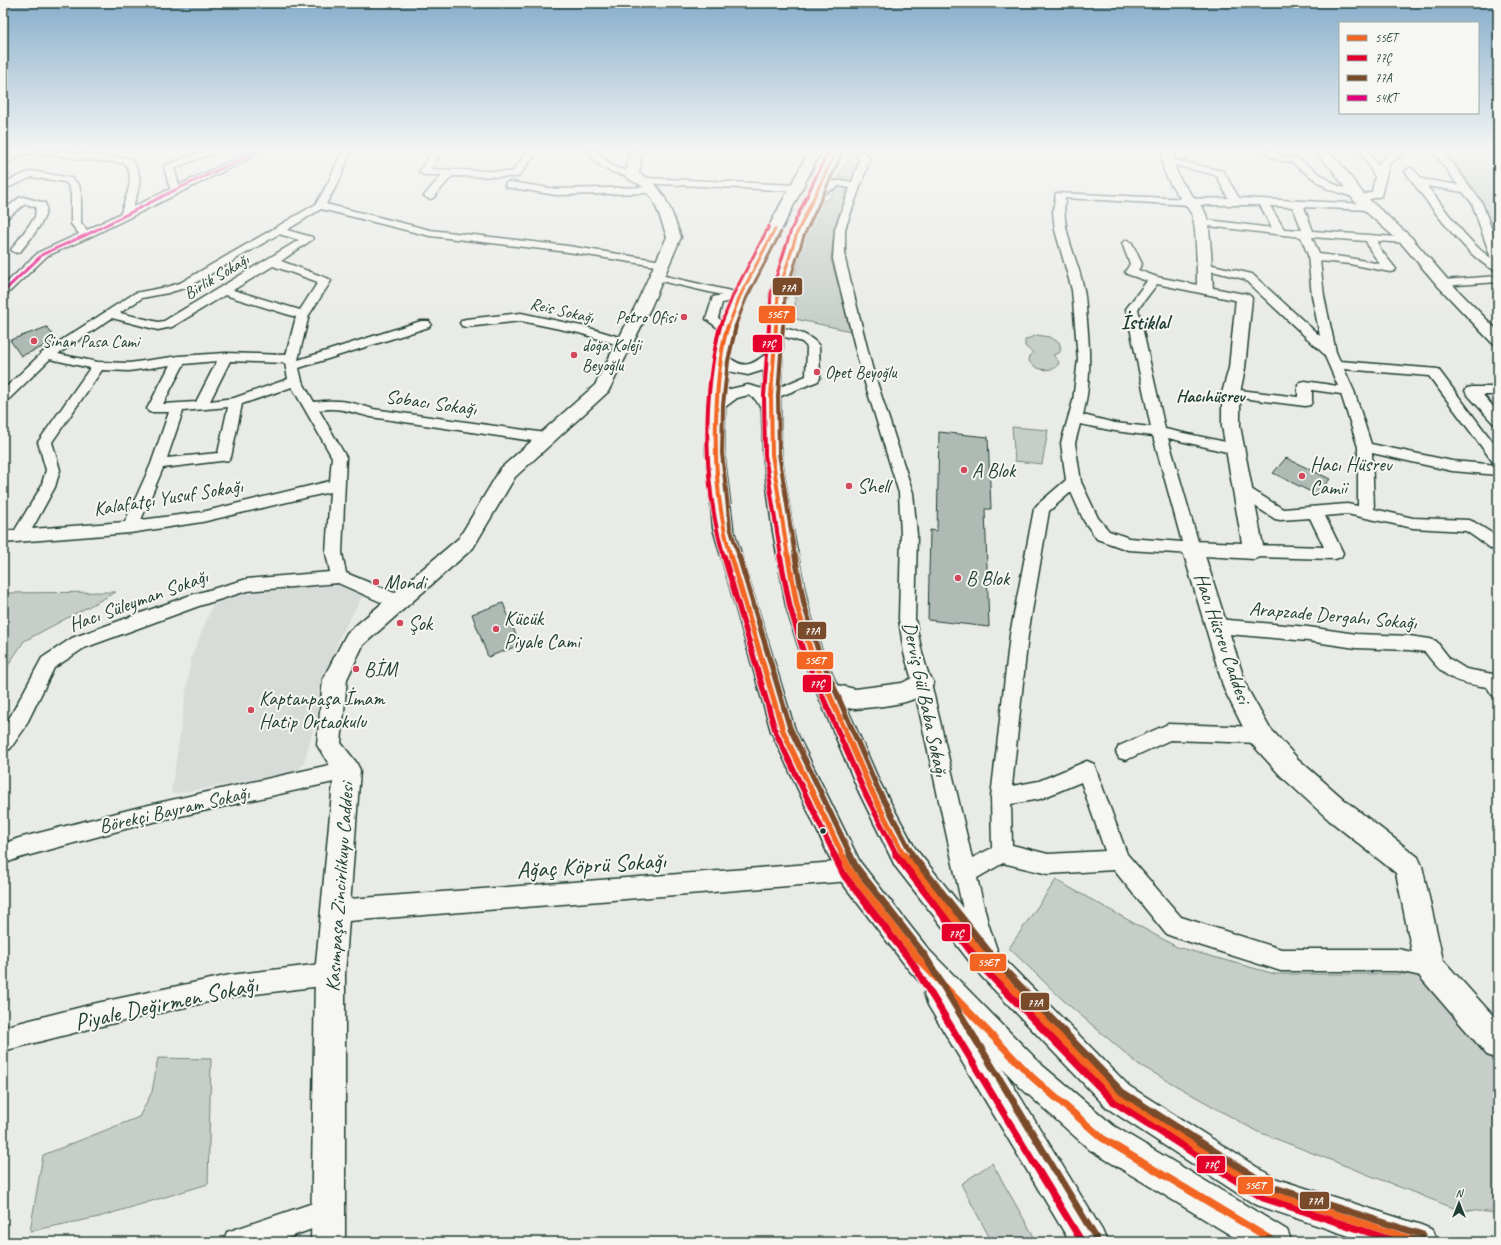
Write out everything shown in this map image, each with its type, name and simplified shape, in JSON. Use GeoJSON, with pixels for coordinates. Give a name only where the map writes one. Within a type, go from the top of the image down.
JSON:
{"type":"FeatureCollection","features":[{"type":"Feature","properties":{"kind":"main road","name":"Kasımpaşa Zincirlikuyu Caddesi"},"geometry":{"type":"LineString","coordinates":[[328,1242],[330,974],[348,770],[329,745],[335,679],[355,639],[466,543],[508,473],[602,388],[625,343],[674,236],[663,209]]}},
{"type":"Feature","properties":{"kind":"main road"},"geometry":{"type":"LineString","coordinates":[[785,209],[740,296],[727,329],[721,360],[716,406],[715,453],[723,528],[783,731],[850,871],[919,960],[1032,1077],[1102,1138],[1275,1242]]}},
{"type":"Feature","properties":{"kind":"main road"},"geometry":{"type":"LineString","coordinates":[[808,209],[797,233],[778,294],[772,402],[772,454],[778,503],[797,606],[811,652],[872,790],[905,857],[991,966],[1118,1097],[1266,1192],[1421,1242]]}},
{"type":"Feature","properties":{"kind":"main road"},"geometry":{"type":"LineString","coordinates":[[1195,209],[1199,214],[1200,222],[1205,290]]}},
{"type":"Feature","properties":{"kind":"main road"},"geometry":{"type":"LineString","coordinates":[[1372,209],[1406,240],[1443,283],[1498,340]]}},
{"type":"Feature","properties":{"kind":"main road"},"geometry":{"type":"LineString","coordinates":[[1244,298],[1237,368],[1231,393],[1231,426],[1254,551]]}},
{"type":"Feature","properties":{"kind":"main road"},"geometry":{"type":"LineString","coordinates":[[721,360],[730,367],[748,370],[760,366],[774,356]]}},
{"type":"Feature","properties":{"kind":"main road"},"geometry":{"type":"LineString","coordinates":[[716,406],[725,397],[740,390],[755,392],[772,402]]}},
{"type":"Feature","properties":{"kind":"main road","name":"Hacı Hüsrev Caddesi"},"geometry":{"type":"LineString","coordinates":[[1254,551],[1192,548],[1236,688],[1260,735],[1289,767],[1338,811],[1408,866],[1430,967],[1498,1044]]}},
{"type":"Feature","properties":{"kind":"main road"},"geometry":{"type":"LineString","coordinates":[[827,691],[838,696],[854,699],[906,692],[922,683]]}},
{"type":"Feature","properties":{"kind":"main road"},"geometry":{"type":"LineString","coordinates":[[919,960],[1090,1242]]}},
{"type":"Feature","properties":{"kind":"street"},"geometry":{"type":"LineString","coordinates":[[3,216],[12,209]]}},
{"type":"Feature","properties":{"kind":"street"},"geometry":{"type":"LineString","coordinates":[[16,250],[40,217],[41,209]]}},
{"type":"Feature","properties":{"kind":"street"},"geometry":{"type":"LineString","coordinates":[[74,209],[76,224],[86,235]]}},
{"type":"Feature","properties":{"kind":"street"},"geometry":{"type":"LineString","coordinates":[[126,213],[127,209]]}},
{"type":"Feature","properties":{"kind":"street"},"geometry":{"type":"LineString","coordinates":[[3,292],[43,254],[86,235],[134,209]]}},
{"type":"Feature","properties":{"kind":"street"},"geometry":{"type":"LineString","coordinates":[[3,397],[47,355],[139,295],[168,290],[184,285],[315,209]]}},
{"type":"Feature","properties":{"kind":"street"},"geometry":{"type":"LineString","coordinates":[[333,209],[430,233],[568,249],[659,270],[740,296]]}},
{"type":"Feature","properties":{"kind":"street","name":"Derviş Gül Baba Sokağı"},"geometry":{"type":"LineString","coordinates":[[847,209],[840,229],[838,259],[866,367],[906,493],[909,535],[907,619],[913,653],[922,683],[977,923],[991,966]]}},
{"type":"Feature","properties":{"kind":"street"},"geometry":{"type":"LineString","coordinates":[[1058,209],[1060,230],[1078,290],[1084,359],[1080,401],[1068,443],[1074,482],[1092,521],[1103,535],[1128,544],[1192,548],[1159,432],[1132,309],[1154,280]]}},
{"type":"Feature","properties":{"kind":"street"},"geometry":{"type":"LineString","coordinates":[[1267,209],[1280,232]]}},
{"type":"Feature","properties":{"kind":"street"},"geometry":{"type":"LineString","coordinates":[[1299,209],[1314,257],[1318,296],[1333,358],[1347,391],[1365,447],[1366,513]]}},
{"type":"Feature","properties":{"kind":"street"},"geometry":{"type":"LineString","coordinates":[[1440,209],[1463,239],[1479,255],[1498,268]]}},
{"type":"Feature","properties":{"kind":"street"},"geometry":{"type":"LineString","coordinates":[[1479,209],[1498,262]]}},
{"type":"Feature","properties":{"kind":"street"},"geometry":{"type":"LineString","coordinates":[[1200,222],[1280,232],[1406,240]]}},
{"type":"Feature","properties":{"kind":"street","name":"Birlik Sokağı"},"geometry":{"type":"LineString","coordinates":[[109,314],[158,326],[168,324],[308,239],[279,231]]}},
{"type":"Feature","properties":{"kind":"street"},"geometry":{"type":"LineString","coordinates":[[1314,257],[1350,261],[1390,269],[1375,250],[1371,238]]}},
{"type":"Feature","properties":{"kind":"street"},"geometry":{"type":"LineString","coordinates":[[1127,243],[1136,264],[1131,272],[1154,280],[1244,298]]}},
{"type":"Feature","properties":{"kind":"street"},"geometry":{"type":"LineString","coordinates":[[3,249],[43,254]]}},
{"type":"Feature","properties":{"kind":"street"},"geometry":{"type":"LineString","coordinates":[[272,262],[325,281],[303,315],[292,363],[295,381],[339,457],[334,553],[339,577],[398,602]]}},
{"type":"Feature","properties":{"kind":"street"},"geometry":{"type":"LineString","coordinates":[[1204,266],[1248,276],[1333,358],[1433,372],[1498,459]]}},
{"type":"Feature","properties":{"kind":"street"},"geometry":{"type":"LineString","coordinates":[[1443,283],[1498,279]]}},
{"type":"Feature","properties":{"kind":"street"},"geometry":{"type":"LineString","coordinates":[[224,291],[303,315]]}},
{"type":"Feature","properties":{"kind":"street","name":"Reis Sokağı"},"geometry":{"type":"LineString","coordinates":[[466,323],[521,317],[582,330],[625,343]]}},
{"type":"Feature","properties":{"kind":"street"},"geometry":{"type":"LineString","coordinates":[[47,355],[98,366],[129,367],[179,360],[226,357],[292,363],[425,324]]}},
{"type":"Feature","properties":{"kind":"street"},"geometry":{"type":"LineString","coordinates":[[772,402],[813,378],[814,346],[806,339],[776,330]]}},
{"type":"Feature","properties":{"kind":"street"},"geometry":{"type":"LineString","coordinates":[[201,406],[226,357]]}},
{"type":"Feature","properties":{"kind":"street"},"geometry":{"type":"LineString","coordinates":[[179,360],[154,409],[236,402],[295,381]]}},
{"type":"Feature","properties":{"kind":"street"},"geometry":{"type":"LineString","coordinates":[[20,536],[48,487],[53,470],[45,442],[98,366]]}},
{"type":"Feature","properties":{"kind":"street"},"geometry":{"type":"LineString","coordinates":[[1231,393],[1305,402],[1305,385],[1347,391]]}},
{"type":"Feature","properties":{"kind":"street"},"geometry":{"type":"LineString","coordinates":[[1498,392],[1472,391],[1498,420]]}},
{"type":"Feature","properties":{"kind":"street"},"geometry":{"type":"LineString","coordinates":[[158,464],[224,457],[236,402]]}},
{"type":"Feature","properties":{"kind":"street","name":"Sobacı Sokağı"},"geometry":{"type":"LineString","coordinates":[[310,407],[333,404],[350,406],[371,413],[546,438]]}},
{"type":"Feature","properties":{"kind":"street"},"geometry":{"type":"LineString","coordinates":[[130,527],[158,464],[177,408]]}},
{"type":"Feature","properties":{"kind":"street"},"geometry":{"type":"LineString","coordinates":[[1075,418],[1115,427],[1159,432],[1235,449]]}},
{"type":"Feature","properties":{"kind":"street"},"geometry":{"type":"LineString","coordinates":[[1481,437],[1498,437]]}},
{"type":"Feature","properties":{"kind":"street"},"geometry":{"type":"LineString","coordinates":[[1365,447],[1452,466],[1498,470]]}},
{"type":"Feature","properties":{"kind":"street"},"geometry":{"type":"LineString","coordinates":[[1002,853],[1001,797],[1019,635],[1042,509],[1074,482]]}},
{"type":"Feature","properties":{"kind":"street","name":"Kalafatçı Yusuf Sokağı"},"geometry":{"type":"LineString","coordinates":[[3,537],[130,527],[202,517],[337,485]]}},
{"type":"Feature","properties":{"kind":"street"},"geometry":{"type":"LineString","coordinates":[[1242,490],[1280,515],[1347,509],[1413,523],[1469,526],[1498,545]]}},
{"type":"Feature","properties":{"kind":"street"},"geometry":{"type":"LineString","coordinates":[[1254,551],[1335,553],[1315,512]]}},
{"type":"Feature","properties":{"kind":"street","name":"Hacı Süleyman Sokağı"},"geometry":{"type":"LineString","coordinates":[[3,743],[17,723],[48,663],[78,643],[194,601],[247,584],[339,577]]}},
{"type":"Feature","properties":{"kind":"street","name":"Arapzade Dergahı Sokağı"},"geometry":{"type":"LineString","coordinates":[[1217,626],[1308,634],[1356,641],[1409,643],[1430,646],[1444,664],[1462,676],[1492,680],[1498,690]]}},
{"type":"Feature","properties":{"kind":"street"},"geometry":{"type":"LineString","coordinates":[[1126,752],[1168,732],[1260,735]]}},
{"type":"Feature","properties":{"kind":"street","name":"Börekçi Bayram Sokağı"},"geometry":{"type":"LineString","coordinates":[[3,854],[19,848],[140,816],[348,770]]}},
{"type":"Feature","properties":{"kind":"street"},"geometry":{"type":"LineString","coordinates":[[1001,797],[1040,790],[1086,770],[1119,860],[1174,926],[1281,960],[1398,960],[1430,967]]}},
{"type":"Feature","properties":{"kind":"street"},"geometry":{"type":"LineString","coordinates":[[965,873],[1002,853],[1048,864],[1119,860]]}},
{"type":"Feature","properties":{"kind":"street","name":"Ağaç Köprü Sokağı"},"geometry":{"type":"LineString","coordinates":[[336,911],[850,871]]}},
{"type":"Feature","properties":{"kind":"street","name":"Piyale Değirmen Sokağı"},"geometry":{"type":"LineString","coordinates":[[3,1039],[97,1015],[230,986],[330,974]]}},
{"type":"Feature","properties":{"kind":"street"},"geometry":{"type":"LineString","coordinates":[[237,1242],[328,1211]]}},
{"type":"Feature","properties":{"kind":"shaded area"},"geometry":{"type":"Polygon","coordinates":[[[817,209],[842,209],[834,232],[831,259],[851,331],[795,319],[795,273],[809,225],[817,209]]]}},
{"type":"Feature","properties":{"kind":"shaded area"},"geometry":{"type":"Polygon","coordinates":[[[1484,209],[1498,209],[1498,237],[1484,209]]]}},
{"type":"Feature","properties":{"kind":"shaded area"},"geometry":{"type":"Polygon","coordinates":[[[1037,335],[1049,337],[1059,342],[1061,349],[1059,353],[1053,355],[1059,362],[1057,367],[1046,370],[1038,368],[1029,361],[1030,356],[1033,353],[1025,346],[1025,340],[1037,335]]]}},
{"type":"Feature","properties":{"kind":"shaded area"},"geometry":{"type":"Polygon","coordinates":[[[1012,427],[1048,430],[1042,464],[1015,461],[1012,427]]]}},
{"type":"Feature","properties":{"kind":"shaded area","name":"Kaptanpaşa İmam Hatip Ortaokulu"},"geometry":{"type":"Polygon","coordinates":[[[342,582],[365,592],[338,640],[304,763],[299,770],[291,774],[171,794],[191,658],[216,597],[342,582]]]}},
{"type":"Feature","properties":{"kind":"shaded area"},"geometry":{"type":"Polygon","coordinates":[[[116,592],[24,641],[3,673],[3,593],[116,592]]]}},
{"type":"Feature","properties":{"kind":"shaded area"},"geometry":{"type":"Polygon","coordinates":[[[1056,880],[1177,947],[1275,974],[1420,974],[1498,1063],[1498,1213],[1456,1209],[1256,1131],[1138,1064],[1064,1001],[1009,948],[1056,880]]]}},
{"type":"Feature","properties":{"kind":"shaded area"},"geometry":{"type":"Polygon","coordinates":[[[158,1058],[211,1059],[208,1184],[99,1217],[30,1231],[43,1155],[139,1117],[152,1092],[158,1058]]]}},
{"type":"Feature","properties":{"kind":"shaded area"},"geometry":{"type":"Polygon","coordinates":[[[992,1163],[1037,1242],[992,1242],[961,1184],[992,1163]]]}},
{"type":"Feature","properties":{"kind":"building","name":"Sinan Pasa Cami"},"geometry":{"type":"Polygon","coordinates":[[[47,327],[57,341],[21,356],[10,340],[47,327]]]}},
{"type":"Feature","properties":{"kind":"building"},"geometry":{"type":"Polygon","coordinates":[[[939,432],[988,437],[991,509],[985,509],[989,627],[928,620],[930,530],[937,531],[939,432]]]}},
{"type":"Feature","properties":{"kind":"building","name":"Hacı Hüsrev Camii"},"geometry":{"type":"Polygon","coordinates":[[[1286,458],[1330,479],[1317,495],[1273,473],[1286,458]]]}},
{"type":"Feature","properties":{"kind":"building","name":"Kücük Piyale Cami"},"geometry":{"type":"Polygon","coordinates":[[[503,603],[520,645],[488,657],[472,614],[503,603]]]}},
{"type":"Feature","properties":{"kind":"transit line","name":"54KT"},"geometry":{"type":"LineString","coordinates":[[3,292],[43,254],[86,235],[137,209]]}},
{"type":"Feature","properties":{"kind":"transit line","name":"77Ç"},"geometry":{"type":"LineString","coordinates":[[801,209],[791,230],[771,293],[764,396],[765,455],[775,527],[790,607],[804,654],[865,793],[899,860],[986,971],[1114,1102],[1263,1198],[1398,1242]]}},
{"type":"Feature","properties":{"kind":"transit line","name":"55ET"},"geometry":{"type":"LineString","coordinates":[[808,209],[797,233],[778,294],[771,396],[772,454],[782,526],[797,606],[811,652],[871,790],[905,857],[991,966],[1118,1097],[1266,1192],[1421,1242]]}},
{"type":"Feature","properties":{"kind":"transit line","name":"77A"},"geometry":{"type":"LineString","coordinates":[[816,209],[804,236],[785,295],[778,396],[779,453],[789,525],[804,604],[818,650],[877,787],[911,853],[996,961],[1122,1092],[1269,1186],[1423,1235]]}},
{"type":"Feature","properties":{"kind":"transit line","name":"77Ç"},"geometry":{"type":"LineString","coordinates":[[769,226],[734,293],[720,327],[714,359],[709,404],[708,453],[716,529],[776,733],[844,875],[913,964],[1082,1242]]}},
{"type":"Feature","properties":{"kind":"transit line","name":"55ET"},"geometry":{"type":"LineString","coordinates":[[775,229],[740,296],[727,329],[721,360],[716,405],[715,453],[723,528],[783,731],[850,871],[919,960],[1032,1077],[1102,1138],[1275,1242]]}},
{"type":"Feature","properties":{"kind":"transit line","name":"77A"},"geometry":{"type":"LineString","coordinates":[[781,232],[746,299],[734,331],[728,361],[723,405],[722,453],[730,527],[790,728],[856,867],[925,956],[1096,1238]]}},
{"type":"Feature","properties":{"kind":"place","name":"Petro Ofisi"},"geometry":{"type":"Point","coordinates":[684,317]}},
{"type":"Feature","properties":{"kind":"place","name":"Sinan Pasa Cami"},"geometry":{"type":"Point","coordinates":[34,341]}},
{"type":"Feature","properties":{"kind":"place","name":"doğa Koleji Beyoğlu"},"geometry":{"type":"Point","coordinates":[574,355]}},
{"type":"Feature","properties":{"kind":"place","name":"Opet Beyoğlu"},"geometry":{"type":"Point","coordinates":[817,372]}},
{"type":"Feature","properties":{"kind":"place","name":"A Blok"},"geometry":{"type":"Point","coordinates":[964,470]}},
{"type":"Feature","properties":{"kind":"place","name":"Hacı Hüsrev Camii"},"geometry":{"type":"Point","coordinates":[1302,476]}},
{"type":"Feature","properties":{"kind":"place","name":"Shell"},"geometry":{"type":"Point","coordinates":[849,486]}},
{"type":"Feature","properties":{"kind":"place","name":"B Blok"},"geometry":{"type":"Point","coordinates":[958,578]}},
{"type":"Feature","properties":{"kind":"place","name":"Mondi"},"geometry":{"type":"Point","coordinates":[376,582]}},
{"type":"Feature","properties":{"kind":"place","name":"Şok"},"geometry":{"type":"Point","coordinates":[400,623]}},
{"type":"Feature","properties":{"kind":"place","name":"Kücük Piyale Cami"},"geometry":{"type":"Point","coordinates":[496,629]}},
{"type":"Feature","properties":{"kind":"place","name":"BİM"},"geometry":{"type":"Point","coordinates":[356,669]}},
{"type":"Feature","properties":{"kind":"place","name":"Kaptanpaşa İmam Hatip Ortaokulu"},"geometry":{"type":"Point","coordinates":[251,710]}},
{"type":"Feature","properties":{"kind":"district","name":"İstiklal"},"geometry":{"type":"Point","coordinates":[1145,322]}},
{"type":"Feature","properties":{"kind":"district","name":"Hacıhüsrev"},"geometry":{"type":"Point","coordinates":[1210,396]}}]}
